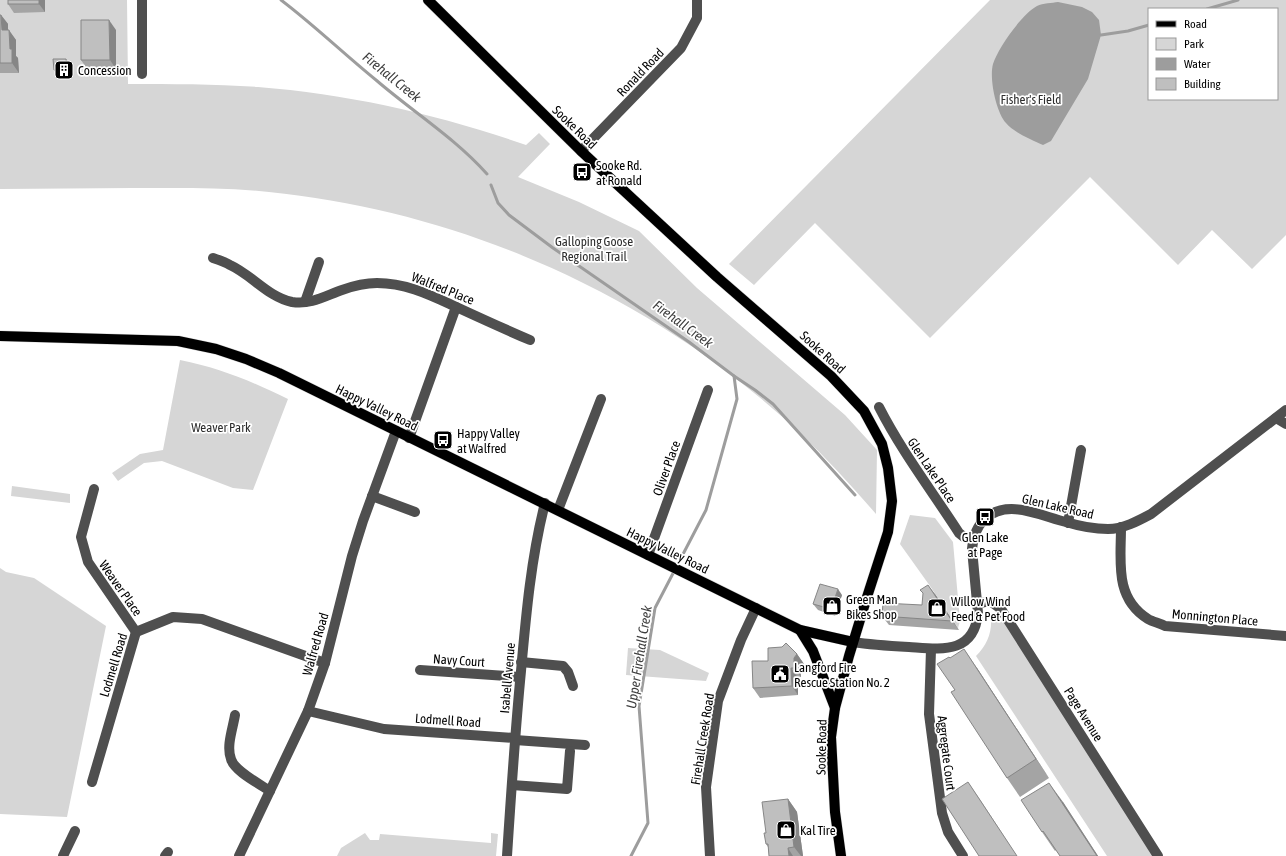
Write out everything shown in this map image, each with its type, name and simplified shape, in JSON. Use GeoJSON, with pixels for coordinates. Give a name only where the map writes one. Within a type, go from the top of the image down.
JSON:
{"type":"FeatureCollection","features":[{"type":"Feature","properties":{"kind":"main road","name":"Sooke Road"},"geometry":{"type":"LineString","coordinates":[[428,0],[581,152],[717,276],[831,376],[864,411],[882,444],[888,468],[892,501],[888,532],[866,597],[853,642],[835,708],[832,737],[832,771],[835,812],[841,856]]}},
{"type":"Feature","properties":{"kind":"main road","name":"Happy Valley Road"},"geometry":{"type":"LineString","coordinates":[[0,336],[178,341],[196,344],[246,359],[279,373],[800,630],[853,642]]}},
{"type":"Feature","properties":{"kind":"main road"},"geometry":{"type":"LineString","coordinates":[[800,630],[813,651],[835,708]]}},
{"type":"Feature","properties":{"kind":"street"},"geometry":{"type":"LineString","coordinates":[[142,0],[142,74]]}},
{"type":"Feature","properties":{"kind":"street","name":"Ronald Road"},"geometry":{"type":"LineString","coordinates":[[581,152],[681,48],[697,18],[697,0]]}},
{"type":"Feature","properties":{"kind":"street","name":"Walfred Place"},"geometry":{"type":"LineString","coordinates":[[213,258],[230,265],[283,300],[305,302],[315,301],[342,290],[363,284],[397,284],[414,288],[530,340]]}},
{"type":"Feature","properties":{"kind":"street"},"geometry":{"type":"LineString","coordinates":[[305,302],[319,262]]}},
{"type":"Feature","properties":{"kind":"street"},"geometry":{"type":"LineString","coordinates":[[409,438],[456,307]]}},
{"type":"Feature","properties":{"kind":"street","name":"Oliver Place"},"geometry":{"type":"LineString","coordinates":[[648,555],[708,390]]}},
{"type":"Feature","properties":{"kind":"street"},"geometry":{"type":"LineString","coordinates":[[558,510],[601,399]]}},
{"type":"Feature","properties":{"kind":"street","name":"Glen Lake Place"},"geometry":{"type":"LineString","coordinates":[[879,407],[892,434],[959,533],[964,537],[973,540]]}},
{"type":"Feature","properties":{"kind":"street","name":"Glen Lake Road"},"geometry":{"type":"LineString","coordinates":[[853,642],[931,649],[950,649],[966,641],[974,630],[977,622],[977,604],[972,549],[973,540],[980,523],[992,513],[1005,509],[1023,510],[1068,523],[1110,529],[1135,523],[1151,514],[1286,410]]}},
{"type":"Feature","properties":{"kind":"street"},"geometry":{"type":"LineString","coordinates":[[1276,418],[1286,424]]}},
{"type":"Feature","properties":{"kind":"street","name":"Walfred Road"},"geometry":{"type":"LineString","coordinates":[[239,856],[308,712],[324,663],[352,556],[396,431]]}},
{"type":"Feature","properties":{"kind":"street"},"geometry":{"type":"LineString","coordinates":[[1068,523],[1081,450]]}},
{"type":"Feature","properties":{"kind":"street","name":"Weaver Place"},"geometry":{"type":"LineString","coordinates":[[94,489],[82,537],[88,562],[136,632]]}},
{"type":"Feature","properties":{"kind":"street"},"geometry":{"type":"LineString","coordinates":[[372,496],[415,512]]}},
{"type":"Feature","properties":{"kind":"street","name":"Isabell Avenue"},"geometry":{"type":"LineString","coordinates":[[507,856],[520,677],[529,588],[545,504]]}},
{"type":"Feature","properties":{"kind":"street","name":"Monnington Place"},"geometry":{"type":"LineString","coordinates":[[1121,527],[1121,577],[1124,590],[1134,607],[1150,620],[1165,626],[1286,636]]}},
{"type":"Feature","properties":{"kind":"street","name":"Page Avenue"},"geometry":{"type":"LineString","coordinates":[[977,604],[990,601],[1001,609],[1158,856]]}},
{"type":"Feature","properties":{"kind":"street","name":"Firehall Creek Road"},"geometry":{"type":"LineString","coordinates":[[710,856],[706,787],[718,701],[741,640],[756,608]]}},
{"type":"Feature","properties":{"kind":"street","name":"Lodmell Road"},"geometry":{"type":"LineString","coordinates":[[92,782],[136,632],[173,617],[202,619],[324,663]]}},
{"type":"Feature","properties":{"kind":"street","name":"Aggregate Court"},"geometry":{"type":"LineString","coordinates":[[931,649],[929,714],[942,813],[948,832],[963,856]]}},
{"type":"Feature","properties":{"kind":"street"},"geometry":{"type":"LineString","coordinates":[[522,662],[563,666],[568,672],[573,686]]}},
{"type":"Feature","properties":{"kind":"street","name":"Navy Court"},"geometry":{"type":"LineString","coordinates":[[420,670],[520,677]]}},
{"type":"Feature","properties":{"kind":"street","name":"Lodmell Road"},"geometry":{"type":"LineString","coordinates":[[308,712],[384,729],[585,745]]}},
{"type":"Feature","properties":{"kind":"street"},"geometry":{"type":"LineString","coordinates":[[235,715],[229,749],[231,760],[238,769],[270,790]]}},
{"type":"Feature","properties":{"kind":"street"},"geometry":{"type":"LineString","coordinates":[[512,785],[567,789],[570,751]]}},
{"type":"Feature","properties":{"kind":"street"},"geometry":{"type":"LineString","coordinates":[[62,856],[75,831]]}},
{"type":"Feature","properties":{"kind":"green space","name":"Galloping Goose Regional Trail"},"geometry":{"type":"Polygon","coordinates":[[[0,0],[127,0],[128,84],[193,84],[292,90],[394,107],[460,124],[526,145],[539,133],[550,144],[518,177],[579,202],[639,231],[697,288],[845,415],[877,450],[876,514],[799,432],[743,384],[683,340],[620,302],[554,269],[485,241],[415,219],[342,203],[269,192],[200,188],[0,189],[0,0]]]}},
{"type":"Feature","properties":{"kind":"green space","name":"Fisher's Field"},"geometry":{"type":"Polygon","coordinates":[[[990,0],[1286,0],[1286,235],[1252,269],[1212,230],[1178,265],[1090,177],[930,338],[815,223],[754,285],[729,264],[990,0]]]}},
{"type":"Feature","properties":{"kind":"green space","name":"Weaver Park"},"geometry":{"type":"Polygon","coordinates":[[[180,360],[209,367],[235,376],[288,399],[253,490],[233,488],[162,461],[144,463],[118,481],[112,473],[140,454],[163,450],[180,360]]]}},
{"type":"Feature","properties":{"kind":"green space"},"geometry":{"type":"Polygon","coordinates":[[[12,486],[70,494],[70,503],[11,496],[12,486]]]}},
{"type":"Feature","properties":{"kind":"green space"},"geometry":{"type":"Polygon","coordinates":[[[910,515],[935,518],[953,542],[960,621],[958,628],[900,544],[910,515]]]}},
{"type":"Feature","properties":{"kind":"green space"},"geometry":{"type":"Polygon","coordinates":[[[0,568],[6,572],[34,578],[106,626],[67,817],[0,814],[0,568]]]}},
{"type":"Feature","properties":{"kind":"green space"},"geometry":{"type":"Polygon","coordinates":[[[991,618],[1005,620],[1159,856],[1107,856],[976,656],[983,648],[988,638],[991,629],[991,618]]]}},
{"type":"Feature","properties":{"kind":"green space"},"geometry":{"type":"Polygon","coordinates":[[[628,648],[660,650],[709,673],[706,681],[626,675],[628,648]]]}},
{"type":"Feature","properties":{"kind":"green space"},"geometry":{"type":"Polygon","coordinates":[[[365,833],[370,840],[379,840],[380,834],[491,843],[491,833],[498,834],[496,856],[337,856],[341,848],[365,833]]]}},
{"type":"Feature","properties":{"kind":"water"},"geometry":{"type":"Polygon","coordinates":[[[1058,2],[1082,7],[1092,12],[1099,20],[1101,35],[1088,79],[1051,141],[1043,145],[1013,130],[1002,118],[994,95],[992,70],[993,64],[1000,49],[1024,16],[1037,6],[1058,2]]]}},
{"type":"Feature","properties":{"kind":"building"},"geometry":{"type":"Polygon","coordinates":[[[8,0],[39,0],[39,4],[8,4],[8,0]]]}},
{"type":"Feature","properties":{"kind":"building"},"geometry":{"type":"Polygon","coordinates":[[[0,15],[2,30],[9,30],[10,49],[12,49],[12,63],[0,63],[0,15]]]}},
{"type":"Feature","properties":{"kind":"building"},"geometry":{"type":"Polygon","coordinates":[[[81,20],[109,20],[110,60],[81,60],[81,20]]]}},
{"type":"Feature","properties":{"kind":"building"},"geometry":{"type":"Polygon","coordinates":[[[53,59],[66,59],[66,70],[54,70],[53,59]]]}},
{"type":"Feature","properties":{"kind":"building"},"geometry":{"type":"Polygon","coordinates":[[[820,584],[838,589],[831,609],[813,604],[820,584]]]}},
{"type":"Feature","properties":{"kind":"building"},"geometry":{"type":"Polygon","coordinates":[[[928,585],[952,621],[882,616],[883,603],[922,605],[923,593],[920,590],[928,585]]]}},
{"type":"Feature","properties":{"kind":"building"},"geometry":{"type":"Polygon","coordinates":[[[786,643],[797,654],[794,658],[794,668],[791,668],[792,686],[753,688],[752,661],[768,661],[768,648],[782,647],[786,643]]]}},
{"type":"Feature","properties":{"kind":"building"},"geometry":{"type":"Polygon","coordinates":[[[964,649],[1036,759],[1007,778],[951,692],[955,690],[937,664],[964,649]]]}},
{"type":"Feature","properties":{"kind":"building"},"geometry":{"type":"Polygon","coordinates":[[[968,782],[1017,856],[979,856],[942,799],[968,782]]]}},
{"type":"Feature","properties":{"kind":"building"},"geometry":{"type":"Polygon","coordinates":[[[1049,783],[1097,856],[1060,856],[1043,831],[1042,832],[1021,800],[1049,783]]]}},
{"type":"Feature","properties":{"kind":"building"},"geometry":{"type":"Polygon","coordinates":[[[788,799],[794,847],[788,848],[789,856],[769,856],[768,844],[766,844],[764,833],[766,833],[762,802],[788,799]]]}},
{"type":"Feature","properties":{"kind":"waterway","name":"Firehall Creek"},"geometry":{"type":"LineString","coordinates":[[281,0],[390,92],[448,137],[487,174]]}},
{"type":"Feature","properties":{"kind":"waterway"},"geometry":{"type":"LineString","coordinates":[[1210,8],[1238,0]]}},
{"type":"Feature","properties":{"kind":"waterway"},"geometry":{"type":"LineString","coordinates":[[1101,35],[1128,31],[1148,25]]}},
{"type":"Feature","properties":{"kind":"waterway","name":"Firehall Creek"},"geometry":{"type":"LineString","coordinates":[[491,185],[498,203],[509,215],[553,248],[689,342],[773,404],[855,495]]}},
{"type":"Feature","properties":{"kind":"waterway","name":"Upper Firehall Creek"},"geometry":{"type":"LineString","coordinates":[[631,856],[648,823],[639,706],[655,608],[706,510],[737,399],[734,376]]}},
{"type":"Feature","properties":{"kind":"place","name":"Concession"},"geometry":{"type":"Point","coordinates":[64,70]}},
{"type":"Feature","properties":{"kind":"place","name":"Sooke Rd. at Ronald"},"geometry":{"type":"Point","coordinates":[582,172]}},
{"type":"Feature","properties":{"kind":"place","name":"Happy Valley at Walfred"},"geometry":{"type":"Point","coordinates":[443,440]}},
{"type":"Feature","properties":{"kind":"place","name":"Glen Lake at Page"},"geometry":{"type":"Point","coordinates":[985,517]}},
{"type":"Feature","properties":{"kind":"place","name":"Green Man Bikes Shop"},"geometry":{"type":"Point","coordinates":[832,606]}},
{"type":"Feature","properties":{"kind":"place","name":"Willow Wind Feed & Pet Food"},"geometry":{"type":"Point","coordinates":[937,608]}},
{"type":"Feature","properties":{"kind":"place","name":"Langford Fire Rescue Station No. 2"},"geometry":{"type":"Point","coordinates":[780,674]}},
{"type":"Feature","properties":{"kind":"place","name":"Kal Tire"},"geometry":{"type":"Point","coordinates":[786,830]}}]}
